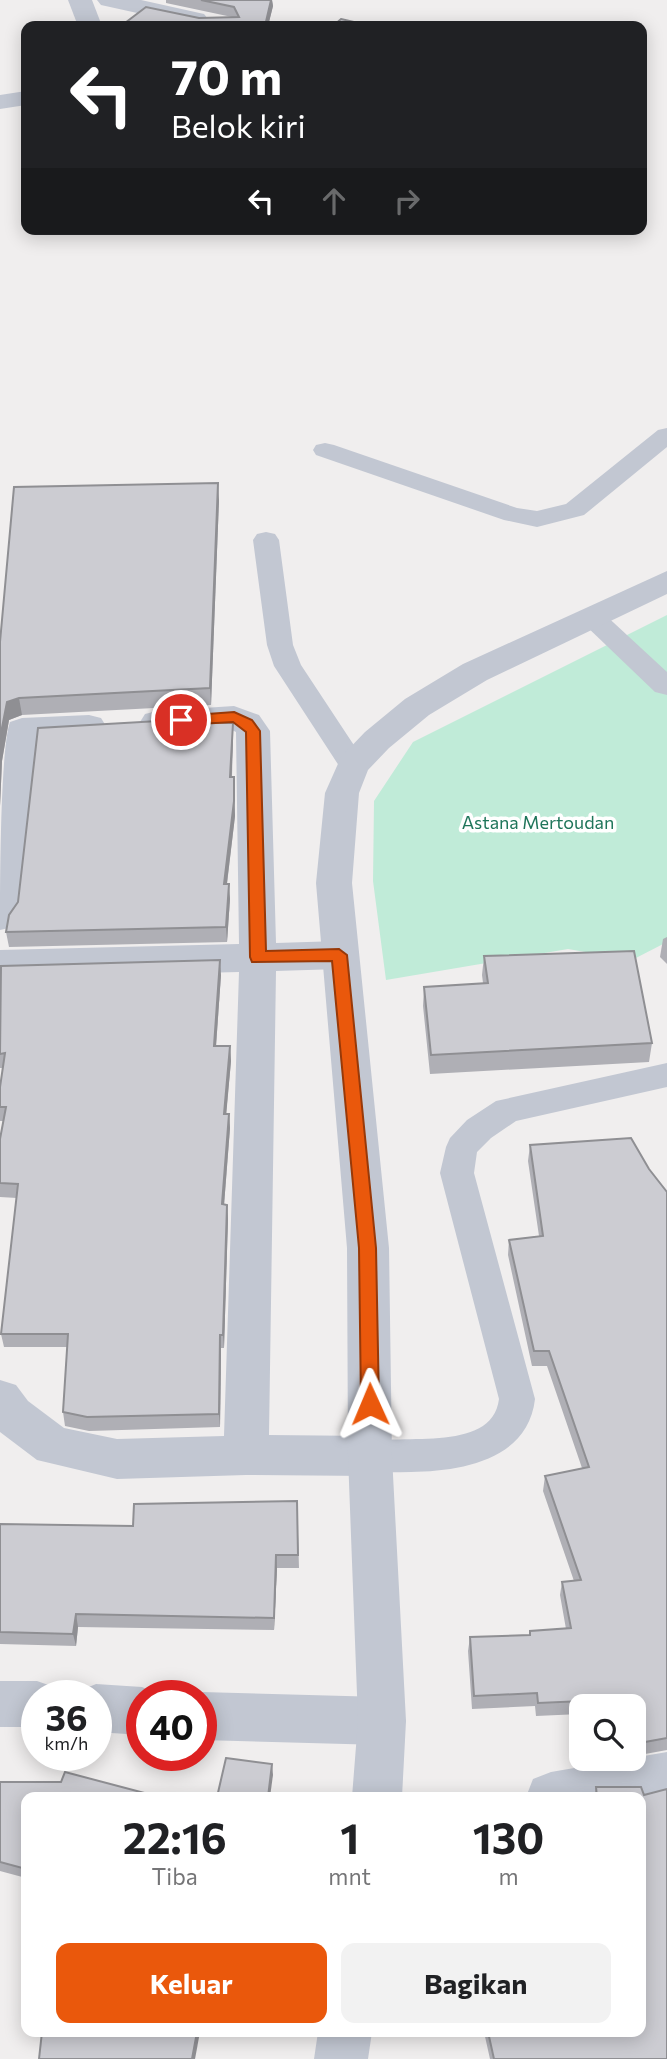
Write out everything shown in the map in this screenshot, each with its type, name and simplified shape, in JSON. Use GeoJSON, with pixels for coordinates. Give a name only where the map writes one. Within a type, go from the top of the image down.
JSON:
{"type":"FeatureCollection","features":[{"type":"Feature","properties":{"kind":"street"},"geometry":{"type":"LineString","coordinates":[[80,0],[88,21]]}},
{"type":"Feature","properties":{"kind":"street"},"geometry":{"type":"LineString","coordinates":[[109,0],[208,21]]}},
{"type":"Feature","properties":{"kind":"street"},"geometry":{"type":"LineString","coordinates":[[0,102],[21,99]]}},
{"type":"Feature","properties":{"kind":"street"},"geometry":{"type":"LineString","coordinates":[[377,1792],[382,1721],[370,1456],[368,1248],[334,883],[342,793],[353,765],[377,740],[417,706],[475,672],[667,581]]}},
{"type":"Feature","properties":{"kind":"street"},"geometry":{"type":"LineString","coordinates":[[0,917],[22,730],[234,717],[247,723],[253,731],[258,957],[246,1455]]}},
{"type":"Feature","properties":{"kind":"street"},"geometry":{"type":"LineString","coordinates":[[0,964],[339,955]]}},
{"type":"Feature","properties":{"kind":"street"},"geometry":{"type":"LineString","coordinates":[[0,1399],[12,1415],[53,1446],[117,1459],[246,1455],[370,1456]]}},
{"type":"Feature","properties":{"kind":"street"},"geometry":{"type":"LineString","coordinates":[[0,1703],[21,1704]]}},
{"type":"Feature","properties":{"kind":"street"},"geometry":{"type":"LineString","coordinates":[[217,1716],[382,1721]]}},
{"type":"Feature","properties":{"kind":"street"},"geometry":{"type":"LineString","coordinates":[[579,1792],[667,1776]]}},
{"type":"Feature","properties":{"kind":"street"},"geometry":{"type":"LineString","coordinates":[[341,2059],[344,2037]]}},
{"type":"Feature","properties":{"kind":"lane"},"geometry":{"type":"LineString","coordinates":[[325,450],[513,515],[537,519],[575,510],[667,435]]}},
{"type":"Feature","properties":{"kind":"lane"},"geometry":{"type":"LineString","coordinates":[[266,540],[279,645],[288,666],[353,765]]}},
{"type":"Feature","properties":{"kind":"lane"},"geometry":{"type":"LineString","coordinates":[[592,617],[665,685]]}},
{"type":"Feature","properties":{"kind":"lane"},"geometry":{"type":"LineString","coordinates":[[370,1456],[468,1451],[494,1437],[513,1419],[517,1399],[457,1173],[462,1147],[479,1129],[507,1110],[667,1076]]}},
{"type":"Feature","properties":{"kind":"green space","name":"Astana Mertoudan"},"geometry":{"type":"Polygon","coordinates":[[[667,615],[667,942],[632,960],[568,949],[386,980],[373,881],[374,801],[413,742],[667,615]]]}},
{"type":"Feature","properties":{"kind":"building"},"geometry":{"type":"Polygon","coordinates":[[[201,0],[271,0],[266,21],[128,21],[146,7],[199,18],[239,17],[234,7],[201,0]]]}},
{"type":"Feature","properties":{"kind":"building"},"geometry":{"type":"Polygon","coordinates":[[[218,483],[210,688],[19,698],[7,702],[0,738],[0,642],[14,487],[218,483]]]}},
{"type":"Feature","properties":{"kind":"building"},"geometry":{"type":"Polygon","coordinates":[[[210,718],[209,723],[233,723],[230,777],[234,777],[234,801],[224,884],[229,884],[226,927],[6,932],[9,915],[18,902],[38,728],[210,718]]]}},
{"type":"Feature","properties":{"kind":"building"},"geometry":{"type":"Polygon","coordinates":[[[634,951],[652,1043],[431,1055],[424,987],[488,983],[484,956],[634,951]]]}},
{"type":"Feature","properties":{"kind":"building"},"geometry":{"type":"Polygon","coordinates":[[[220,960],[214,1046],[230,1046],[224,1114],[229,1114],[222,1204],[227,1205],[219,1414],[87,1417],[63,1412],[68,1334],[1,1334],[18,1184],[0,1183],[0,1139],[6,1107],[0,1107],[5,1053],[0,1054],[1,966],[220,960]]]}},
{"type":"Feature","properties":{"kind":"building"},"geometry":{"type":"Polygon","coordinates":[[[631,1138],[649,1169],[667,1192],[667,1738],[646,1742],[646,1694],[569,1694],[569,1702],[538,1703],[537,1693],[474,1696],[470,1637],[530,1635],[530,1631],[571,1628],[562,1582],[581,1580],[545,1476],[589,1467],[549,1351],[534,1351],[509,1240],[543,1236],[530,1145],[631,1138]]]}},
{"type":"Feature","properties":{"kind":"building"},"geometry":{"type":"Polygon","coordinates":[[[297,1501],[298,1555],[276,1555],[274,1618],[76,1614],[73,1634],[0,1632],[0,1524],[133,1526],[134,1504],[297,1501]]]}},
{"type":"Feature","properties":{"kind":"building"},"geometry":{"type":"Polygon","coordinates":[[[226,1758],[272,1764],[269,1792],[218,1792],[226,1758]]]}},
{"type":"Feature","properties":{"kind":"building"},"geometry":{"type":"Polygon","coordinates":[[[65,1772],[141,1792],[21,1792],[21,1868],[0,1862],[0,1782],[61,1782],[65,1772]]]}},
{"type":"Feature","properties":{"kind":"building"},"geometry":{"type":"Polygon","coordinates":[[[596,1787],[641,1787],[643,1792],[596,1792],[596,1787]]]}},
{"type":"Feature","properties":{"kind":"building"},"geometry":{"type":"Polygon","coordinates":[[[667,1789],[667,2059],[494,2059],[489,2037],[646,2037],[646,1794],[667,1789]]]}},
{"type":"Feature","properties":{"kind":"building"},"geometry":{"type":"Polygon","coordinates":[[[41,2037],[196,2037],[192,2059],[39,2059],[41,2037]]]}},
{"type":"Feature","properties":{"kind":"route"},"geometry":{"type":"LineString","coordinates":[[181,720],[234,717],[247,723],[253,731],[258,957],[339,955],[368,1248],[370,1404]]}}]}
